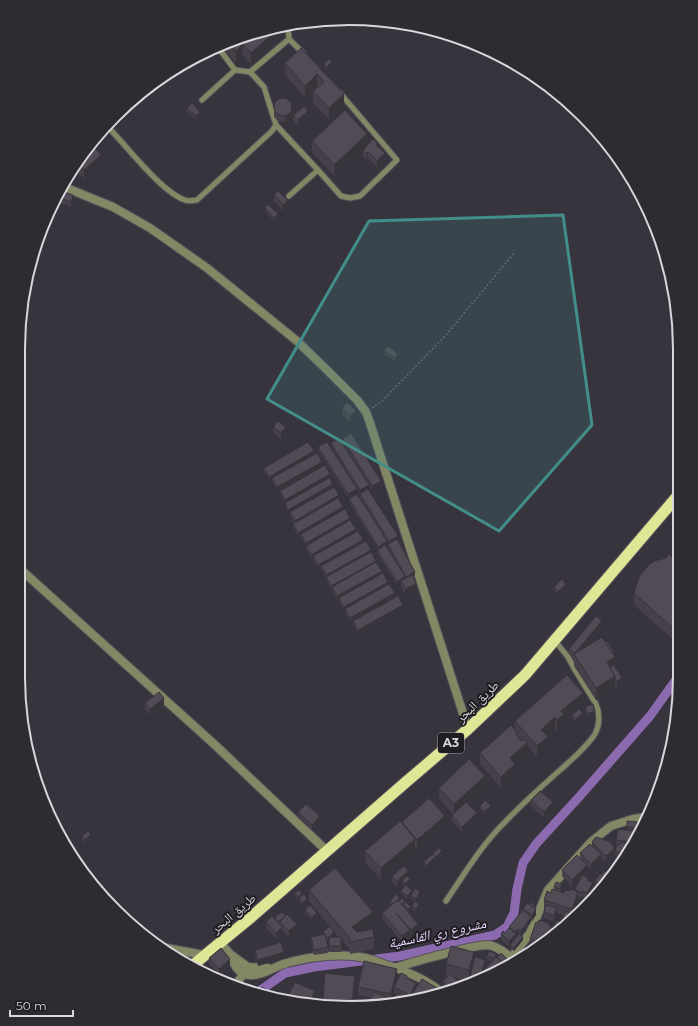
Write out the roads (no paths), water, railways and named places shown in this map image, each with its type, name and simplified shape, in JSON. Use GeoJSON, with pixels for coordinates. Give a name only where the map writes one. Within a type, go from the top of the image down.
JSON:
{"type":"FeatureCollection","features":[{"type":"Feature","properties":{"kind":"highway","name":"طريق البحر"},"geometry":{"type":"LineString","coordinates":[[195,962],[249,918],[468,729],[525,674],[555,641],[673,501]]}},
{"type":"Feature","properties":{"kind":"street"},"geometry":{"type":"LineString","coordinates":[[67,188],[120,211],[150,228],[207,268],[297,341],[357,400],[366,412],[468,729]]}},
{"type":"Feature","properties":{"kind":"street"},"geometry":{"type":"LineString","coordinates":[[25,573],[214,744],[327,851]]}},
{"type":"Feature","properties":{"kind":"street"},"geometry":{"type":"LineString","coordinates":[[515,955],[530,934],[548,890],[591,842],[611,826],[641,818]]}},
{"type":"Feature","properties":{"kind":"street"},"geometry":{"type":"LineString","coordinates":[[220,942],[230,954],[248,967],[271,969]]}},
{"type":"Feature","properties":{"kind":"street"},"geometry":{"type":"LineString","coordinates":[[394,968],[441,954],[489,945],[500,950],[510,958]]}},
{"type":"Feature","properties":{"kind":"street"},"geometry":{"type":"LineString","coordinates":[[174,950],[204,955]]}},
{"type":"Feature","properties":{"kind":"street"},"geometry":{"type":"LineString","coordinates":[[230,954],[234,963],[243,974],[250,976],[287,963],[305,959],[335,956],[368,959],[427,981],[437,989]]}},
{"type":"Feature","properties":{"kind":"street"},"geometry":{"type":"LineString","coordinates":[[238,981],[248,967]]}},
{"type":"Feature","properties":{"kind":"lane"},"geometry":{"type":"LineString","coordinates":[[288,31],[289,38],[305,54]]}},
{"type":"Feature","properties":{"kind":"lane"},"geometry":{"type":"LineString","coordinates":[[250,72],[289,38]]}},
{"type":"Feature","properties":{"kind":"lane"},"geometry":{"type":"LineString","coordinates":[[221,52],[235,70],[250,72],[264,87],[276,125],[341,196],[350,198],[360,196],[397,160],[336,88]]}},
{"type":"Feature","properties":{"kind":"lane"},"geometry":{"type":"LineString","coordinates":[[202,100],[235,70]]}},
{"type":"Feature","properties":{"kind":"lane"},"geometry":{"type":"LineString","coordinates":[[110,130],[172,194],[186,201],[197,200],[272,131],[276,125]]}},
{"type":"Feature","properties":{"kind":"lane"},"geometry":{"type":"LineString","coordinates":[[289,196],[318,170]]}},
{"type":"Feature","properties":{"kind":"lane"},"geometry":{"type":"LineString","coordinates":[[446,901],[484,844],[530,797],[589,742],[595,733],[599,719],[599,710],[568,657],[555,641]]}},
{"type":"Feature","properties":{"kind":"waterway","name":"مشروع ري القاسمية"},"geometry":{"type":"LineString","coordinates":[[262,989],[285,973],[314,967],[400,956],[495,935],[507,927],[514,913],[517,889],[523,863],[536,844],[650,716],[673,684]]}}]}
